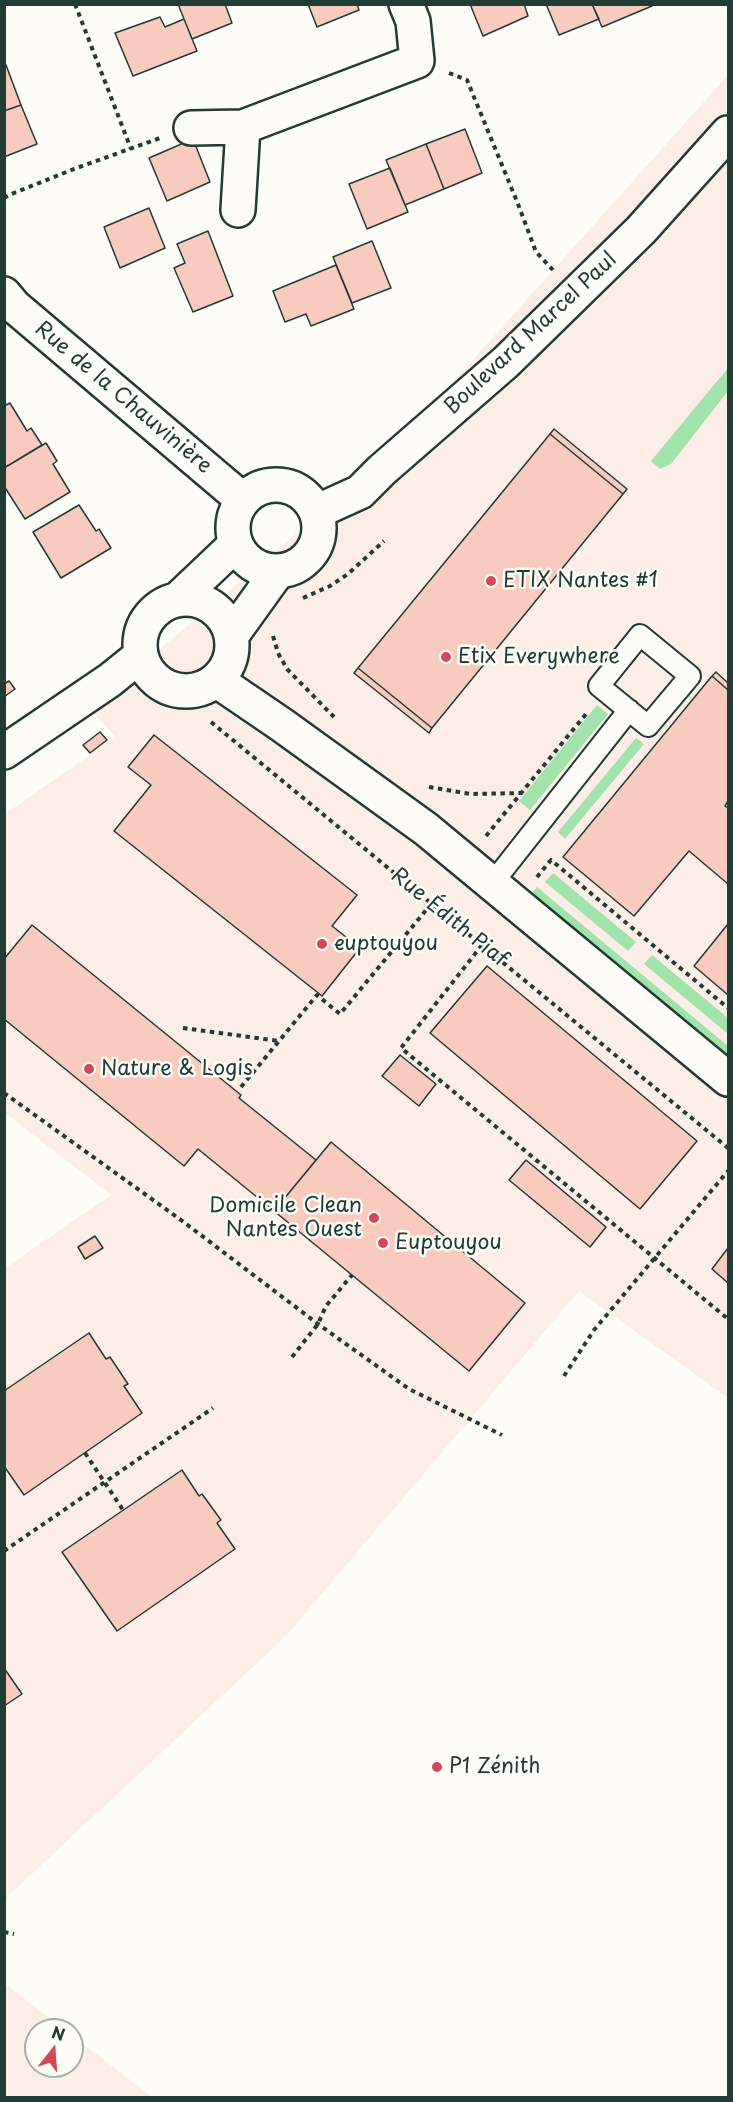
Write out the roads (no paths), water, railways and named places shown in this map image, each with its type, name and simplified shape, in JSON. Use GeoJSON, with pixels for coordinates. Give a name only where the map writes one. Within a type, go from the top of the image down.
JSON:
{"type":"FeatureCollection","features":[{"type":"Feature","properties":{"kind":"street"},"geometry":{"type":"LineString","coordinates":[[191,128],[243,128],[417,61],[413,21],[406,4]]}},
{"type":"Feature","properties":{"kind":"street"},"geometry":{"type":"LineString","coordinates":[[237,210],[243,128]]}},
{"type":"Feature","properties":{"kind":"street","name":"Boulevard Marcel Paul"},"geometry":{"type":"LineString","coordinates":[[316,512],[360,492],[382,470],[506,363],[640,230],[729,133]]}},
{"type":"Feature","properties":{"kind":"street","name":"Rue de la Chauvinière"},"geometry":{"type":"LineString","coordinates":[[4,294],[14,306],[243,501]]}},
{"type":"Feature","properties":{"kind":"street"},"geometry":{"type":"LineString","coordinates":[[268,485],[283,485],[297,490],[308,499],[316,512],[319,525],[318,538],[313,551],[298,565],[279,571],[266,569],[253,564],[243,556],[236,544],[233,521],[237,510],[254,491],[268,485]]}},
{"type":"Feature","properties":{"kind":"street"},"geometry":{"type":"LineString","coordinates":[[177,600],[236,544]]}},
{"type":"Feature","properties":{"kind":"street"},"geometry":{"type":"LineString","coordinates":[[232,635],[279,571]]}},
{"type":"Feature","properties":{"kind":"street"},"geometry":{"type":"LineString","coordinates":[[191,599],[206,603],[218,610],[232,635],[231,660],[225,671],[206,687],[193,691],[181,691],[181,698],[156,680],[146,669],[141,655],[140,640],[144,626],[152,614],[164,605],[177,600],[191,599]]}},
{"type":"Feature","properties":{"kind":"street"},"geometry":{"type":"LineString","coordinates":[[4,752],[110,680],[141,655]]}},
{"type":"Feature","properties":{"kind":"street"},"geometry":{"type":"LineString","coordinates":[[216,680],[282,724],[426,829],[501,872],[729,1079]]}},
{"type":"Feature","properties":{"kind":"lane"},"geometry":{"type":"LineString","coordinates":[[640,635],[690,676],[648,726],[629,710],[599,686],[640,635]]}},
{"type":"Feature","properties":{"kind":"lane"},"geometry":{"type":"LineString","coordinates":[[501,872],[629,710]]}},
{"type":"Feature","properties":{"kind":"place","name":"ETIX Nantes #1"},"geometry":{"type":"Point","coordinates":[491,581]}},
{"type":"Feature","properties":{"kind":"place","name":"Etix Everywhere"},"geometry":{"type":"Point","coordinates":[446,657]}},
{"type":"Feature","properties":{"kind":"place","name":"euptouyou"},"geometry":{"type":"Point","coordinates":[322,944]}},
{"type":"Feature","properties":{"kind":"place","name":"Nature & Logis"},"geometry":{"type":"Point","coordinates":[89,1069]}},
{"type":"Feature","properties":{"kind":"place","name":"Domicile Clean Nantes Ouest"},"geometry":{"type":"Point","coordinates":[374,1218]}},
{"type":"Feature","properties":{"kind":"place","name":"Euptouyou"},"geometry":{"type":"Point","coordinates":[383,1243]}},
{"type":"Feature","properties":{"kind":"place","name":"P1 Zénith"},"geometry":{"type":"Point","coordinates":[437,1767]}}]}
